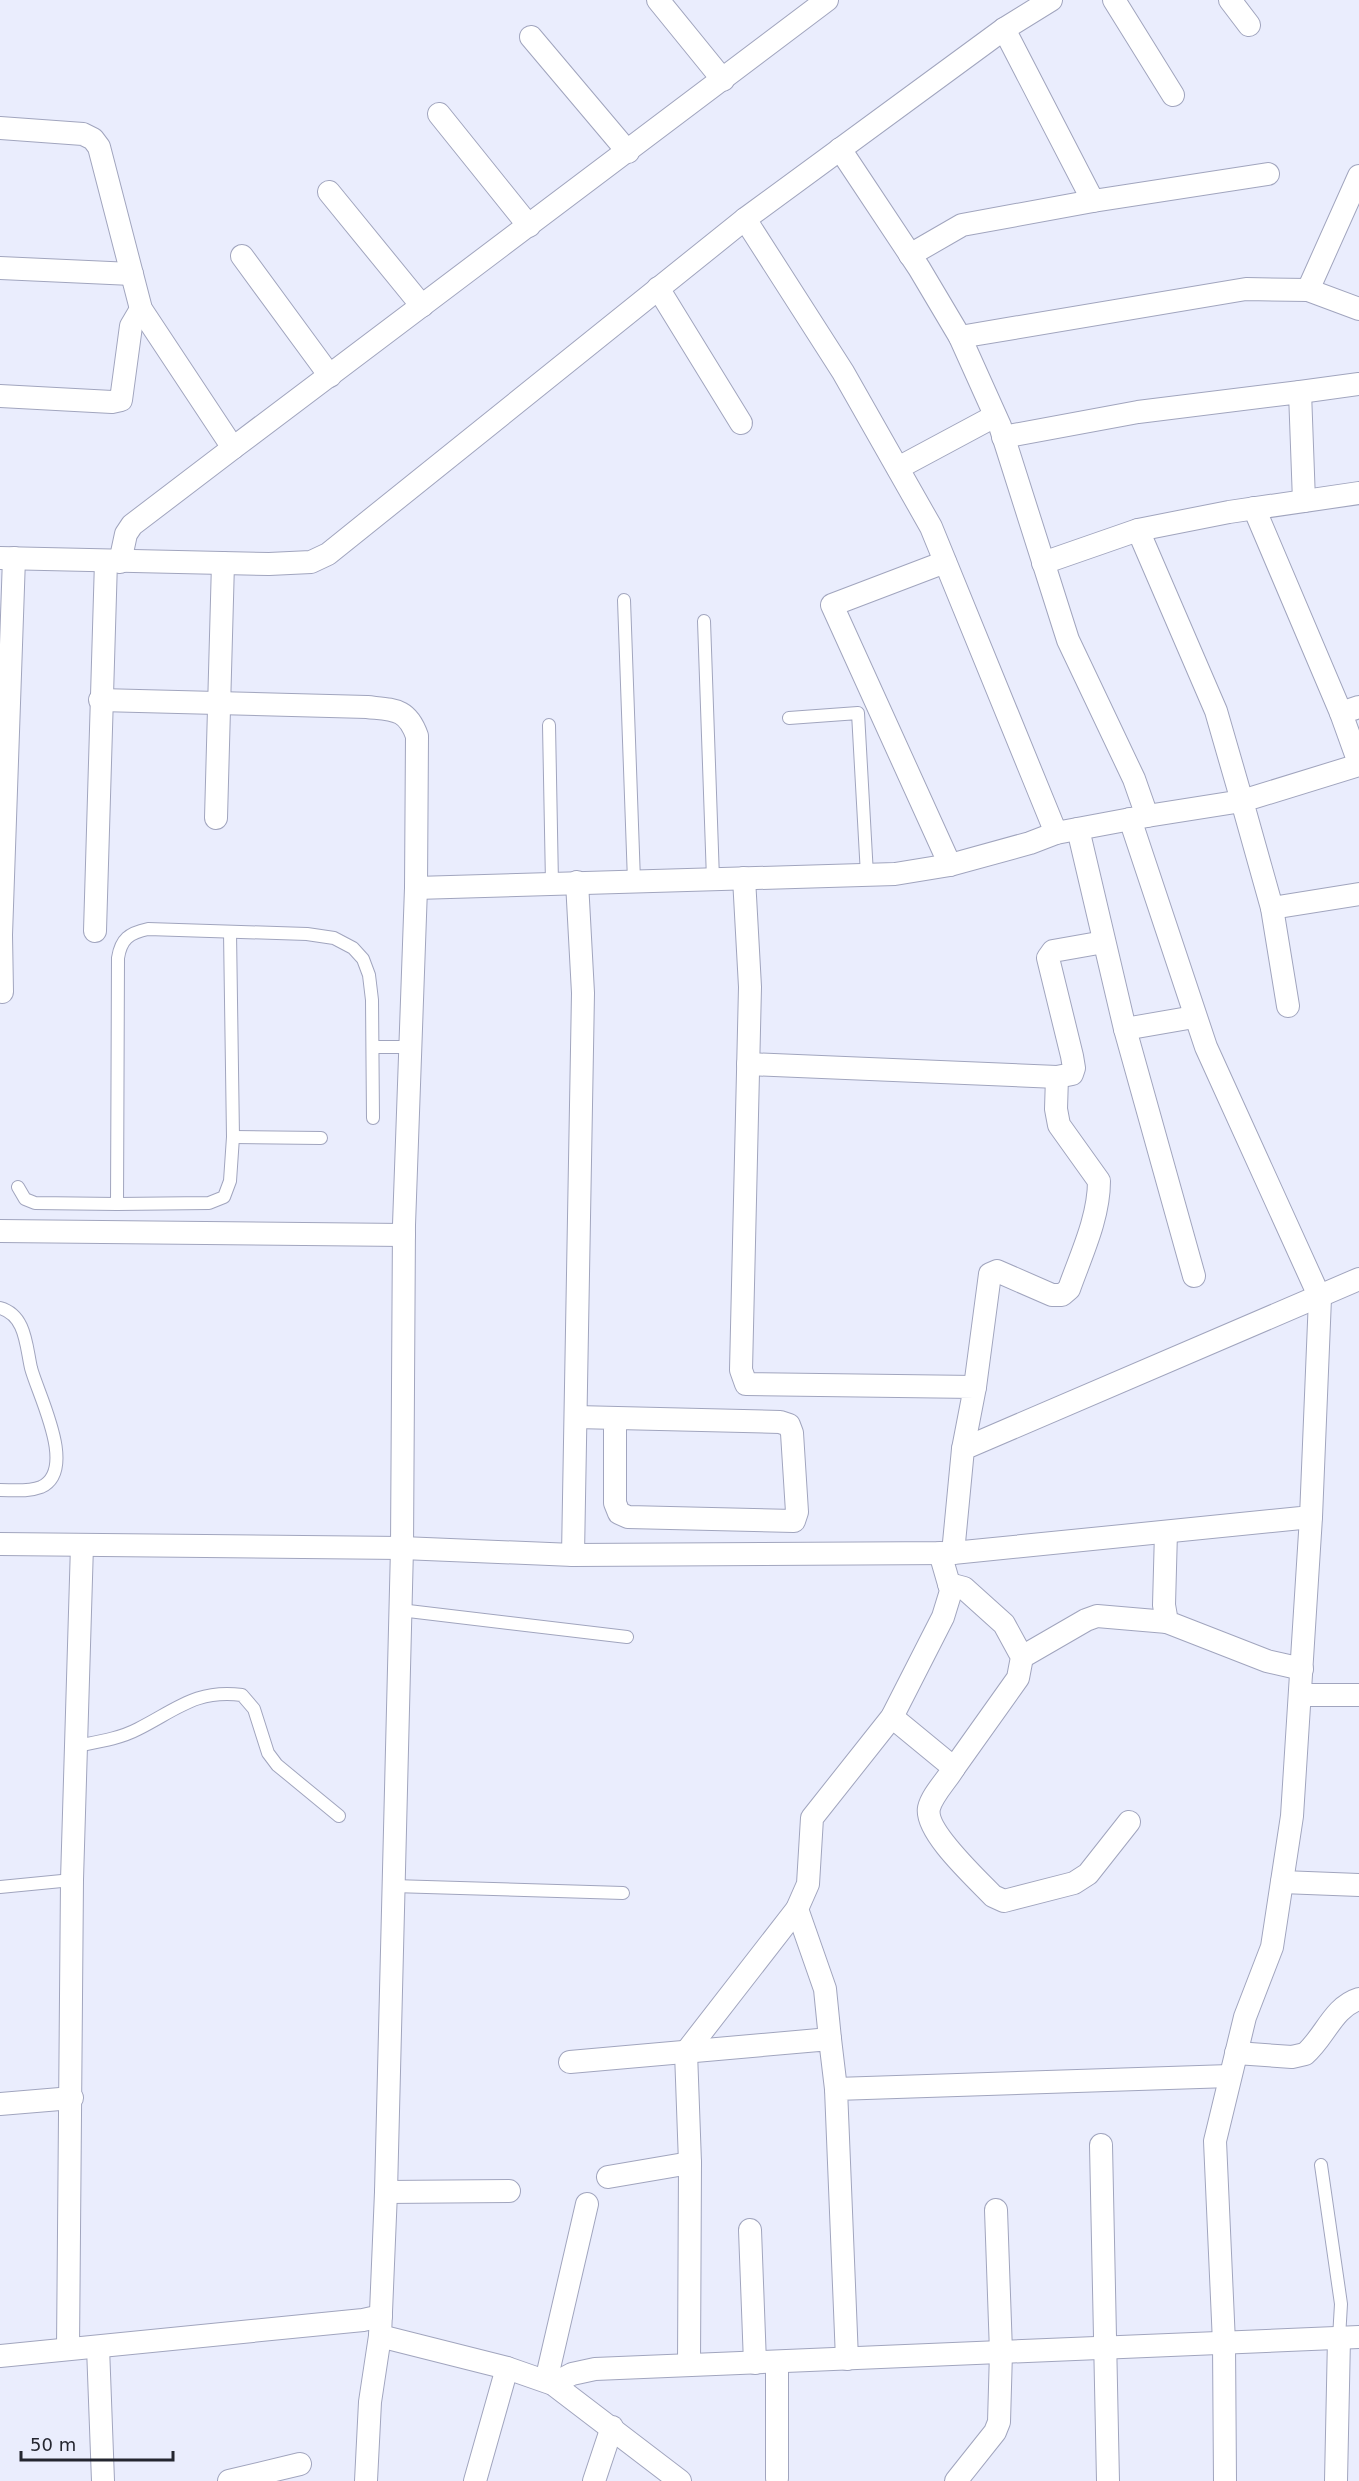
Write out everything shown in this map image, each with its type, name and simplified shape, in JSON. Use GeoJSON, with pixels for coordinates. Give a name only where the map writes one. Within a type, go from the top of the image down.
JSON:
{"type":"FeatureCollection","features":[{"type":"Feature","properties":{"kind":"street"},"geometry":{"type":"LineString","coordinates":[[658,0],[723,80]]}},
{"type":"Feature","properties":{"kind":"street"},"geometry":{"type":"LineString","coordinates":[[95,931],[100,700],[113,561],[132,525],[828,0]]}},
{"type":"Feature","properties":{"kind":"street"},"geometry":{"type":"LineString","coordinates":[[2,992],[7,558],[223,563],[311,562],[328,554],[745,219],[1004,29],[1051,0]]}},
{"type":"Feature","properties":{"kind":"street"},"geometry":{"type":"LineString","coordinates":[[1114,0],[1173,95]]}},
{"type":"Feature","properties":{"kind":"street"},"geometry":{"type":"LineString","coordinates":[[1230,0],[1249,25]]}},
{"type":"Feature","properties":{"kind":"street"},"geometry":{"type":"LineString","coordinates":[[1004,29],[1093,201]]}},
{"type":"Feature","properties":{"kind":"street"},"geometry":{"type":"LineString","coordinates":[[531,37],[628,152]]}},
{"type":"Feature","properties":{"kind":"street"},"geometry":{"type":"LineString","coordinates":[[439,114],[529,226]]}},
{"type":"Feature","properties":{"kind":"street"},"geometry":{"type":"LineString","coordinates":[[0,128],[83,134],[93,139],[99,147],[141,309],[233,448]]}},
{"type":"Feature","properties":{"kind":"street"},"geometry":{"type":"LineString","coordinates":[[840,149],[910,255],[960,337],[995,416],[1068,640],[1134,779],[1138,818],[1194,1017],[1320,1298],[1311,1517],[1292,1816],[1272,1947],[1245,2017],[1215,2141],[1224,2343],[1226,2481]]}},
{"type":"Feature","properties":{"kind":"street"},"geometry":{"type":"LineString","coordinates":[[910,255],[962,225],[1093,201],[1268,174]]}},
{"type":"Feature","properties":{"kind":"street"},"geometry":{"type":"LineString","coordinates":[[1308,290],[1359,176]]}},
{"type":"Feature","properties":{"kind":"street"},"geometry":{"type":"LineString","coordinates":[[329,192],[422,306]]}},
{"type":"Feature","properties":{"kind":"street"},"geometry":{"type":"LineString","coordinates":[[745,219],[843,372],[931,527],[1067,831],[1104,942],[1125,1029],[1194,1276]]}},
{"type":"Feature","properties":{"kind":"street"},"geometry":{"type":"LineString","coordinates":[[242,256],[330,376]]}},
{"type":"Feature","properties":{"kind":"street"},"geometry":{"type":"LineString","coordinates":[[0,268],[132,274]]}},
{"type":"Feature","properties":{"kind":"street"},"geometry":{"type":"LineString","coordinates":[[658,288],[741,423]]}},
{"type":"Feature","properties":{"kind":"street"},"geometry":{"type":"LineString","coordinates":[[960,337],[1246,289],[1308,290],[1359,309]]}},
{"type":"Feature","properties":{"kind":"street"},"geometry":{"type":"LineString","coordinates":[[0,396],[112,402],[121,400],[131,326],[141,309]]}},
{"type":"Feature","properties":{"kind":"street"},"geometry":{"type":"LineString","coordinates":[[1003,437],[1138,412],[1359,384]]}},
{"type":"Feature","properties":{"kind":"street"},"geometry":{"type":"LineString","coordinates":[[1300,392],[1304,501]]}},
{"type":"Feature","properties":{"kind":"street"},"geometry":{"type":"LineString","coordinates":[[898,468],[995,416]]}},
{"type":"Feature","properties":{"kind":"street"},"geometry":{"type":"LineString","coordinates":[[1043,562],[1138,530],[1254,508],[1359,494]]}},
{"type":"Feature","properties":{"kind":"street"},"geometry":{"type":"LineString","coordinates":[[416,888],[895,874],[950,865],[1067,831],[1242,801],[1359,764],[1350,710],[1254,508]]}},
{"type":"Feature","properties":{"kind":"street"},"geometry":{"type":"LineString","coordinates":[[1138,530],[1216,711],[1272,908],[1288,1006]]}},
{"type":"Feature","properties":{"kind":"street"},"geometry":{"type":"LineString","coordinates":[[945,561],[832,605],[950,865]]}},
{"type":"Feature","properties":{"kind":"street"},"geometry":{"type":"LineString","coordinates":[[216,819],[223,563]]}},
{"type":"Feature","properties":{"kind":"street"},"geometry":{"type":"LineString","coordinates":[[100,700],[219,702],[397,710],[411,719],[417,736],[416,888],[404,1235],[402,1548],[386,2192],[380,2326],[370,2402],[366,2481]]}},
{"type":"Feature","properties":{"kind":"street"},"geometry":{"type":"LineString","coordinates":[[744,878],[750,987],[741,1370],[746,1384],[975,1387]]}},
{"type":"Feature","properties":{"kind":"street"},"geometry":{"type":"LineString","coordinates":[[573,1556],[583,993],[577,882]]}},
{"type":"Feature","properties":{"kind":"street"},"geometry":{"type":"LineString","coordinates":[[1272,908],[1359,894]]}},
{"type":"Feature","properties":{"kind":"street"},"geometry":{"type":"LineString","coordinates":[[748,1064],[1057,1077],[1072,1074],[1074,1068],[1048,958],[1053,951],[1104,942]]}},
{"type":"Feature","properties":{"kind":"street"},"geometry":{"type":"LineString","coordinates":[[1125,1029],[1194,1017]]}},
{"type":"Feature","properties":{"kind":"street"},"geometry":{"type":"LineString","coordinates":[[689,2365],[690,2163],[686,2052],[797,1909],[808,1884],[812,1818],[892,1717],[943,1617],[951,1591],[946,1554],[975,1387],[990,1274],[997,1271],[1047,1293],[1062,1294],[1069,1289],[1088,1237],[1099,1192],[1099,1181],[1059,1125],[1056,1109],[1057,1077]]}},
{"type":"Feature","properties":{"kind":"street"},"geometry":{"type":"LineString","coordinates":[[0,1231],[404,1235]]}},
{"type":"Feature","properties":{"kind":"street"},"geometry":{"type":"LineString","coordinates":[[963,1449],[1320,1298],[1359,1279]]}},
{"type":"Feature","properties":{"kind":"street"},"geometry":{"type":"LineString","coordinates":[[576,1417],[780,1422],[789,1425],[792,1433],[797,1512],[794,1521],[628,1517],[619,1513],[615,1503],[615,1418]]}},
{"type":"Feature","properties":{"kind":"street"},"geometry":{"type":"LineString","coordinates":[[0,1544],[402,1548],[573,1556],[946,1554],[1311,1517]]}},
{"type":"Feature","properties":{"kind":"street"},"geometry":{"type":"LineString","coordinates":[[1166,1532],[1164,1605],[1167,1622]]}},
{"type":"Feature","properties":{"kind":"street"},"geometry":{"type":"LineString","coordinates":[[68,2349],[72,2098],[72,1880],[82,1545]]}},
{"type":"Feature","properties":{"kind":"street"},"geometry":{"type":"LineString","coordinates":[[949,1584],[964,1588],[1004,1624],[1022,1658],[1018,1678],[929,1806],[929,1820],[937,1834],[993,1896],[1004,1901],[1074,1882],[1088,1874],[1129,1821]]}},
{"type":"Feature","properties":{"kind":"street"},"geometry":{"type":"LineString","coordinates":[[1022,1658],[1086,1620],[1097,1616],[1167,1622],[1267,1662],[1302,1669]]}},
{"type":"Feature","properties":{"kind":"street"},"geometry":{"type":"LineString","coordinates":[[1300,1695],[1359,1695]]}},
{"type":"Feature","properties":{"kind":"street"},"geometry":{"type":"LineString","coordinates":[[892,1717],[954,1768]]}},
{"type":"Feature","properties":{"kind":"street"},"geometry":{"type":"LineString","coordinates":[[1282,1882],[1359,1885]]}},
{"type":"Feature","properties":{"kind":"street"},"geometry":{"type":"LineString","coordinates":[[797,1909],[825,1989],[836,2089],[847,2359]]}},
{"type":"Feature","properties":{"kind":"street"},"geometry":{"type":"LineString","coordinates":[[1236,2053],[1292,2057],[1305,2054],[1339,2011],[1347,2003],[1359,1999]]}},
{"type":"Feature","properties":{"kind":"street"},"geometry":{"type":"LineString","coordinates":[[570,2062],[830,2039]]}},
{"type":"Feature","properties":{"kind":"street"},"geometry":{"type":"LineString","coordinates":[[836,2089],[1230,2076]]}},
{"type":"Feature","properties":{"kind":"street"},"geometry":{"type":"LineString","coordinates":[[0,2103],[72,2098]]}},
{"type":"Feature","properties":{"kind":"street"},"geometry":{"type":"LineString","coordinates":[[1101,2145],[1108,2481]]}},
{"type":"Feature","properties":{"kind":"street"},"geometry":{"type":"LineString","coordinates":[[609,2177],[690,2163]]}},
{"type":"Feature","properties":{"kind":"street"},"geometry":{"type":"LineString","coordinates":[[386,2192],[509,2191]]}},
{"type":"Feature","properties":{"kind":"street"},"geometry":{"type":"LineString","coordinates":[[550,2383],[587,2204]]}},
{"type":"Feature","properties":{"kind":"street"},"geometry":{"type":"LineString","coordinates":[[956,2481],[995,2432],[999,2422],[1001,2352],[996,2210]]}},
{"type":"Feature","properties":{"kind":"street"},"geometry":{"type":"LineString","coordinates":[[750,2230],[777,2478]]}},
{"type":"Feature","properties":{"kind":"street"},"geometry":{"type":"LineString","coordinates":[[0,2356],[363,2320],[550,2383],[612,2427],[680,2481]]}},
{"type":"Feature","properties":{"kind":"street"},"geometry":{"type":"LineString","coordinates":[[550,2383],[572,2374],[596,2369],[1349,2338],[1336,2481]]}},
{"type":"Feature","properties":{"kind":"street"},"geometry":{"type":"LineString","coordinates":[[98,2346],[102,2481]]}},
{"type":"Feature","properties":{"kind":"street"},"geometry":{"type":"LineString","coordinates":[[475,2481],[507,2368]]}},
{"type":"Feature","properties":{"kind":"street"},"geometry":{"type":"LineString","coordinates":[[594,2481],[612,2427]]}},
{"type":"Feature","properties":{"kind":"street"},"geometry":{"type":"LineString","coordinates":[[229,2481],[300,2464]]}},
{"type":"Feature","properties":{"kind":"lane"},"geometry":{"type":"LineString","coordinates":[[624,600],[634,880]]}},
{"type":"Feature","properties":{"kind":"lane"},"geometry":{"type":"LineString","coordinates":[[704,621],[713,879]]}},
{"type":"Feature","properties":{"kind":"lane"},"geometry":{"type":"LineString","coordinates":[[789,717],[858,714],[867,875]]}},
{"type":"Feature","properties":{"kind":"lane"},"geometry":{"type":"LineString","coordinates":[[549,724],[552,883]]}},
{"type":"Feature","properties":{"kind":"lane"},"geometry":{"type":"LineString","coordinates":[[117,1204],[118,970],[120,944],[131,933],[148,929],[307,934],[334,938],[353,948],[363,959],[369,975],[374,1047],[373,1118]]}},
{"type":"Feature","properties":{"kind":"lane"},"geometry":{"type":"LineString","coordinates":[[18,1187],[25,1199],[35,1203],[209,1203],[224,1197],[230,1181],[233,1137],[230,932]]}},
{"type":"Feature","properties":{"kind":"lane"},"geometry":{"type":"LineString","coordinates":[[374,1047],[410,1047]]}},
{"type":"Feature","properties":{"kind":"lane"},"geometry":{"type":"LineString","coordinates":[[233,1137],[321,1138]]}},
{"type":"Feature","properties":{"kind":"lane"},"geometry":{"type":"LineString","coordinates":[[0,1308],[9,1310],[21,1324],[32,1371],[56,1446],[56,1466],[50,1481],[29,1490],[0,1490]]}},
{"type":"Feature","properties":{"kind":"lane"},"geometry":{"type":"LineString","coordinates":[[400,1610],[627,1637]]}},
{"type":"Feature","properties":{"kind":"lane"},"geometry":{"type":"LineString","coordinates":[[75,1746],[121,1737],[187,1702],[219,1692],[242,1695],[254,1709],[268,1753],[277,1765],[339,1816]]}},
{"type":"Feature","properties":{"kind":"lane"},"geometry":{"type":"LineString","coordinates":[[0,1887],[72,1880]]}},
{"type":"Feature","properties":{"kind":"lane"},"geometry":{"type":"LineString","coordinates":[[393,1886],[623,1893]]}},
{"type":"Feature","properties":{"kind":"lane"},"geometry":{"type":"LineString","coordinates":[[1321,2165],[1341,2304],[1349,2338]]}}]}
